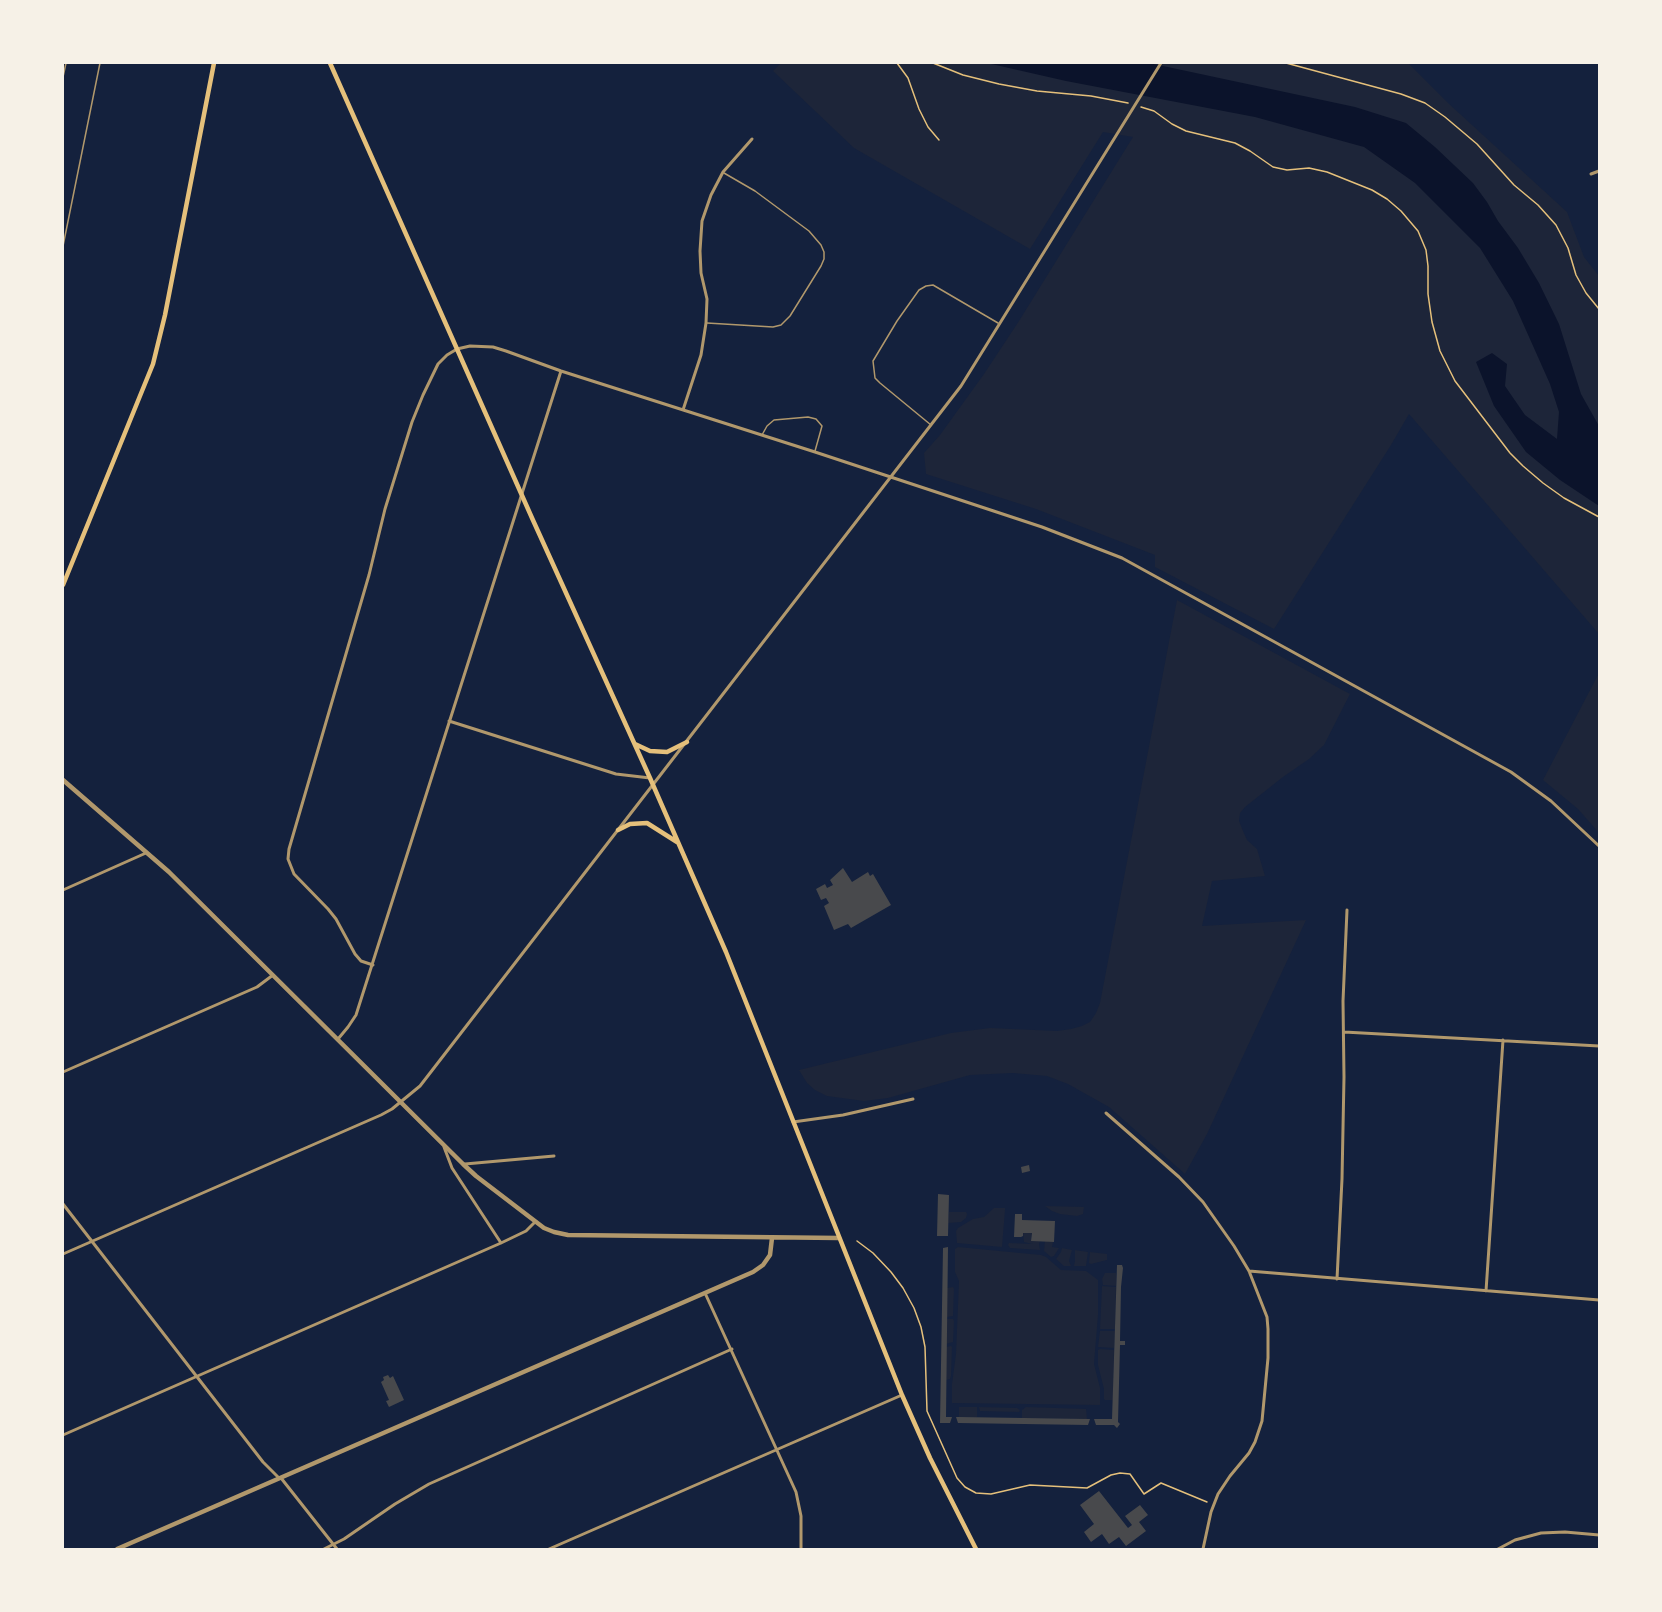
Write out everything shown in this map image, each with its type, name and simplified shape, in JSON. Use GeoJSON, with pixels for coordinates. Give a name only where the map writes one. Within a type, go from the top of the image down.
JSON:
{"type":"FeatureCollection","features":[{"type":"Feature","properties":{"kind":"main road"},"geometry":{"type":"LineString","coordinates":[[63,585],[153,364],[165,315],[214,63]]}},
{"type":"Feature","properties":{"kind":"main road"},"geometry":{"type":"LineString","coordinates":[[330,63],[730,959],[902,1395],[930,1458],[976,1549]]}},
{"type":"Feature","properties":{"kind":"main road"},"geometry":{"type":"LineString","coordinates":[[635,744],[650,751],[667,752],[687,742]]}},
{"type":"Feature","properties":{"kind":"main road"},"geometry":{"type":"LineString","coordinates":[[618,830],[630,824],[647,823],[679,843]]}},
{"type":"Feature","properties":{"kind":"street"},"geometry":{"type":"LineString","coordinates":[[63,1254],[381,1115],[420,1086],[961,386],[1161,63]]}},
{"type":"Feature","properties":{"kind":"street"},"geometry":{"type":"LineString","coordinates":[[683,410],[701,355],[706,323],[707,299],[701,273],[702,221],[711,195],[723,172],[752,139]]}},
{"type":"Feature","properties":{"kind":"street"},"geometry":{"type":"LineString","coordinates":[[1591,174],[1599,171]]}},
{"type":"Feature","properties":{"kind":"street"},"geometry":{"type":"LineString","coordinates":[[372,965],[361,961],[336,919],[294,874],[288,859],[289,849],[369,575],[385,509],[412,422],[438,364],[457,349],[470,346],[493,347],[1042,527],[1122,558],[1511,772],[1546,796],[1599,846]]}},
{"type":"Feature","properties":{"kind":"street"},"geometry":{"type":"LineString","coordinates":[[338,1039],[356,1015],[561,370]]}},
{"type":"Feature","properties":{"kind":"street"},"geometry":{"type":"LineString","coordinates":[[450,721],[616,774],[650,778]]}},
{"type":"Feature","properties":{"kind":"street"},"geometry":{"type":"LineString","coordinates":[[63,780],[148,852],[463,1164],[544,1228],[568,1235],[840,1238]]}},
{"type":"Feature","properties":{"kind":"street"},"geometry":{"type":"LineString","coordinates":[[63,890],[148,852]]}},
{"type":"Feature","properties":{"kind":"street"},"geometry":{"type":"LineString","coordinates":[[1337,1279],[1342,1179],[1343,1001],[1347,910]]}},
{"type":"Feature","properties":{"kind":"street"},"geometry":{"type":"LineString","coordinates":[[63,1072],[257,987],[273,975]]}},
{"type":"Feature","properties":{"kind":"street"},"geometry":{"type":"LineString","coordinates":[[1344,1032],[1599,1046]]}},
{"type":"Feature","properties":{"kind":"street"},"geometry":{"type":"LineString","coordinates":[[1486,1292],[1503,1040]]}},
{"type":"Feature","properties":{"kind":"street"},"geometry":{"type":"LineString","coordinates":[[794,1122],[843,1116],[913,1099]]}},
{"type":"Feature","properties":{"kind":"street"},"geometry":{"type":"LineString","coordinates":[[1106,1113],[1179,1177],[1203,1202],[1249,1272],[1264,1308],[1268,1329],[1262,1421],[1249,1453],[1224,1485],[1215,1502],[1203,1549]]}},
{"type":"Feature","properties":{"kind":"street"},"geometry":{"type":"LineString","coordinates":[[443,1145],[452,1168],[501,1243]]}},
{"type":"Feature","properties":{"kind":"street"},"geometry":{"type":"LineString","coordinates":[[463,1164],[554,1156]]}},
{"type":"Feature","properties":{"kind":"street"},"geometry":{"type":"LineString","coordinates":[[63,1204],[263,1462],[280,1478],[337,1549]]}},
{"type":"Feature","properties":{"kind":"street"},"geometry":{"type":"LineString","coordinates":[[63,1434],[526,1232],[535,1222]]}},
{"type":"Feature","properties":{"kind":"street"},"geometry":{"type":"LineString","coordinates":[[117,1549],[753,1272],[770,1255],[772,1238]]}},
{"type":"Feature","properties":{"kind":"street"},"geometry":{"type":"LineString","coordinates":[[1249,1272],[1599,1300]]}},
{"type":"Feature","properties":{"kind":"street"},"geometry":{"type":"LineString","coordinates":[[705,1293],[796,1492],[800,1506],[801,1549]]}},
{"type":"Feature","properties":{"kind":"street"},"geometry":{"type":"LineString","coordinates":[[324,1549],[344,1539],[413,1492],[429,1484],[732,1349]]}},
{"type":"Feature","properties":{"kind":"street"},"geometry":{"type":"LineString","coordinates":[[549,1549],[902,1395]]}},
{"type":"Feature","properties":{"kind":"street"},"geometry":{"type":"LineString","coordinates":[[1498,1549],[1515,1540],[1541,1533],[1565,1532],[1599,1535]]}},
{"type":"Feature","properties":{"kind":"lane"},"geometry":{"type":"LineString","coordinates":[[63,77],[66,63]]}},
{"type":"Feature","properties":{"kind":"lane"},"geometry":{"type":"LineString","coordinates":[[63,246],[100,63]]}},
{"type":"Feature","properties":{"kind":"lane"},"geometry":{"type":"LineString","coordinates":[[706,323],[773,327],[782,325],[790,316],[824,259],[821,245],[809,231],[755,191],[723,172]]}},
{"type":"Feature","properties":{"kind":"lane"},"geometry":{"type":"LineString","coordinates":[[932,426],[875,378],[873,362],[897,321],[919,290],[933,285],[1000,324]]}},
{"type":"Feature","properties":{"kind":"lane"},"geometry":{"type":"LineString","coordinates":[[762,435],[774,420],[808,417],[816,419],[822,426],[815,452]]}},
{"type":"Feature","properties":{"kind":"path"},"geometry":{"type":"LineString","coordinates":[[897,63],[908,78],[928,127],[939,140]]}},
{"type":"Feature","properties":{"kind":"path"},"geometry":{"type":"LineString","coordinates":[[933,63],[963,75],[999,84],[1128,103]]}},
{"type":"Feature","properties":{"kind":"path"},"geometry":{"type":"LineString","coordinates":[[1286,63],[1401,93],[1425,103],[1444,117],[1477,144],[1514,186],[1538,205],[1556,225],[1568,248],[1576,275],[1586,293],[1599,309]]}},
{"type":"Feature","properties":{"kind":"path"},"geometry":{"type":"LineString","coordinates":[[1137,106],[1154,111],[1186,131],[1221,138],[1239,145],[1273,167],[1287,170],[1309,168],[1327,172],[1372,190],[1395,206],[1413,225],[1424,243],[1434,333],[1445,362],[1461,390],[1510,453],[1523,466],[1558,494],[1599,517]]}},
{"type":"Feature","properties":{"kind":"path"},"geometry":{"type":"LineString","coordinates":[[857,1240],[891,1272],[914,1308],[925,1347],[927,1411],[957,1478],[965,1487],[976,1493],[991,1494],[1030,1485],[1078,1489],[1087,1488],[1111,1475],[1120,1473],[1130,1474],[1144,1494],[1161,1483],[1206,1502]]}},
{"type":"Feature","properties":{"kind":"shaded area"},"geometry":{"type":"Polygon","coordinates":[[[781,63],[1409,64],[1448,103],[1567,212],[1584,257],[1599,276],[1599,634],[1409,414],[1274,629],[1155,567],[1155,555],[1036,509],[926,474],[924,453],[940,435],[984,374],[1133,137],[1103,132],[1030,249],[854,148],[773,71],[781,63]]]}},
{"type":"Feature","properties":{"kind":"shaded area"},"geometry":{"type":"Polygon","coordinates":[[[987,63],[1149,63],[1355,107],[1406,123],[1473,183],[1539,283],[1559,324],[1581,394],[1599,426],[1599,506],[1560,480],[1526,452],[1494,406],[1476,362],[1492,353],[1507,364],[1505,386],[1525,415],[1557,439],[1559,412],[1550,384],[1513,301],[1480,248],[1415,183],[1364,147],[1255,117],[1066,81],[987,63]]]}},
{"type":"Feature","properties":{"kind":"shaded area"},"geometry":{"type":"Polygon","coordinates":[[[1177,600],[1350,694],[1324,745],[1240,813],[1239,821],[1247,840],[1257,849],[1265,876],[1212,881],[1202,926],[1306,920],[1207,1134],[1185,1174],[1109,1107],[1068,1084],[1047,1076],[1013,1073],[970,1075],[888,1098],[864,1101],[827,1096],[815,1090],[807,1083],[799,1070],[951,1033],[990,1028],[1057,1031],[1090,1022],[1100,1003],[1177,600]]]}},
{"type":"Feature","properties":{"kind":"shaded area"},"geometry":{"type":"Polygon","coordinates":[[[1599,673],[1599,833],[1578,809],[1543,780],[1599,673]]]}},
{"type":"Feature","properties":{"kind":"shaded area"},"geometry":{"type":"Polygon","coordinates":[[[1045,1206],[1084,1207],[1083,1214],[1077,1216],[1060,1214],[1045,1206]]]}},
{"type":"Feature","properties":{"kind":"shaded area"},"geometry":{"type":"Polygon","coordinates":[[[994,1208],[1005,1208],[1002,1247],[957,1243],[958,1228],[973,1219],[984,1217],[994,1208]]]}},
{"type":"Feature","properties":{"kind":"shaded area"},"geometry":{"type":"Polygon","coordinates":[[[949,1212],[966,1212],[967,1214],[961,1222],[948,1223],[949,1212]]]}},
{"type":"Feature","properties":{"kind":"shaded area"},"geometry":{"type":"Polygon","coordinates":[[[1023,1233],[1032,1233],[1031,1240],[1040,1241],[1040,1250],[1010,1248],[1009,1243],[1033,1244],[1024,1242],[1023,1233]]]}},
{"type":"Feature","properties":{"kind":"shaded area"},"geometry":{"type":"Polygon","coordinates":[[[1045,1241],[1053,1242],[1052,1247],[1059,1248],[1054,1256],[1051,1257],[1044,1251],[1045,1241]]]}},
{"type":"Feature","properties":{"kind":"shaded area"},"geometry":{"type":"Polygon","coordinates":[[[958,1247],[1041,1255],[1061,1270],[1086,1271],[1098,1280],[1094,1364],[1100,1388],[1100,1405],[952,1403],[959,1281],[955,1272],[955,1249],[958,1247]]]}},
{"type":"Feature","properties":{"kind":"shaded area"},"geometry":{"type":"Polygon","coordinates":[[[1062,1248],[1072,1250],[1069,1261],[1071,1266],[1064,1266],[1056,1259],[1062,1248]]]}},
{"type":"Feature","properties":{"kind":"shaded area"},"geometry":{"type":"Polygon","coordinates":[[[1075,1250],[1088,1252],[1086,1266],[1074,1266],[1075,1250]]]}},
{"type":"Feature","properties":{"kind":"shaded area"},"geometry":{"type":"Polygon","coordinates":[[[1090,1252],[1107,1254],[1107,1260],[1091,1264],[1089,1263],[1090,1252]]]}},
{"type":"Feature","properties":{"kind":"shaded area"},"geometry":{"type":"Polygon","coordinates":[[[1105,1273],[1116,1273],[1116,1286],[1103,1285],[1102,1279],[1105,1273]]]}},
{"type":"Feature","properties":{"kind":"shaded area"},"geometry":{"type":"Polygon","coordinates":[[[1102,1286],[1116,1287],[1115,1329],[1100,1329],[1102,1286]]]}},
{"type":"Feature","properties":{"kind":"shaded area"},"geometry":{"type":"Polygon","coordinates":[[[953,1287],[953,1316],[947,1317],[947,1288],[953,1287]]]}},
{"type":"Feature","properties":{"kind":"shaded area"},"geometry":{"type":"Polygon","coordinates":[[[947,1319],[954,1321],[953,1342],[946,1344],[947,1319]]]}},
{"type":"Feature","properties":{"kind":"shaded area"},"geometry":{"type":"Polygon","coordinates":[[[1100,1331],[1115,1331],[1114,1348],[1098,1347],[1100,1331]]]}},
{"type":"Feature","properties":{"kind":"shaded area"},"geometry":{"type":"Polygon","coordinates":[[[951,1346],[951,1376],[946,1380],[946,1347],[951,1346]]]}},
{"type":"Feature","properties":{"kind":"shaded area"},"geometry":{"type":"Polygon","coordinates":[[[1098,1350],[1114,1350],[1113,1400],[1104,1399],[1098,1365],[1098,1350]]]}},
{"type":"Feature","properties":{"kind":"shaded area"},"geometry":{"type":"Polygon","coordinates":[[[959,1407],[977,1407],[977,1417],[959,1417],[959,1407]]]}},
{"type":"Feature","properties":{"kind":"shaded area"},"geometry":{"type":"Polygon","coordinates":[[[979,1407],[1020,1410],[1019,1412],[980,1411],[979,1407]]]}},
{"type":"Feature","properties":{"kind":"shaded area"},"geometry":{"type":"Polygon","coordinates":[[[1026,1407],[1086,1409],[1087,1419],[1022,1418],[1022,1410],[1026,1407]]]}},
{"type":"Feature","properties":{"kind":"building"},"geometry":{"type":"Polygon","coordinates":[[[843,868],[852,882],[868,872],[870,876],[873,874],[891,905],[851,928],[848,924],[834,930],[824,906],[829,903],[826,898],[821,900],[816,889],[825,884],[827,888],[833,885],[830,880],[843,868]]]}},
{"type":"Feature","properties":{"kind":"building"},"geometry":{"type":"Polygon","coordinates":[[[1029,1165],[1030,1171],[1022,1173],[1021,1167],[1029,1165]]]}},
{"type":"Feature","properties":{"kind":"building"},"geometry":{"type":"Polygon","coordinates":[[[938,1194],[949,1195],[948,1236],[937,1236],[938,1194]]]}},
{"type":"Feature","properties":{"kind":"building"},"geometry":{"type":"Polygon","coordinates":[[[1015,1214],[1022,1214],[1022,1220],[1055,1221],[1054,1242],[1031,1241],[1032,1233],[1023,1233],[1021,1237],[1014,1237],[1015,1214]]]}},
{"type":"Feature","properties":{"kind":"building"},"geometry":{"type":"Polygon","coordinates":[[[948,1247],[946,1417],[952,1417],[950,1423],[940,1423],[943,1248],[948,1247]]]}},
{"type":"Feature","properties":{"kind":"building"},"geometry":{"type":"Polygon","coordinates":[[[1117,1265],[1122,1265],[1123,1268],[1120,1341],[1125,1341],[1125,1345],[1120,1345],[1118,1422],[1120,1424],[1117,1428],[1114,1425],[1096,1425],[1094,1419],[1112,1419],[1117,1265]]]}},
{"type":"Feature","properties":{"kind":"building"},"geometry":{"type":"Polygon","coordinates":[[[388,1375],[390,1378],[393,1376],[404,1400],[389,1407],[386,1401],[389,1400],[381,1382],[384,1380],[383,1377],[388,1375]]]}},
{"type":"Feature","properties":{"kind":"building"},"geometry":{"type":"Polygon","coordinates":[[[956,1417],[1090,1419],[1088,1425],[958,1423],[956,1417]]]}},
{"type":"Feature","properties":{"kind":"building"},"geometry":{"type":"Polygon","coordinates":[[[1099,1491],[1128,1528],[1132,1525],[1125,1516],[1140,1505],[1148,1515],[1139,1522],[1146,1531],[1126,1546],[1119,1537],[1109,1544],[1102,1534],[1091,1542],[1084,1532],[1094,1524],[1080,1505],[1099,1491]]]}}]}
